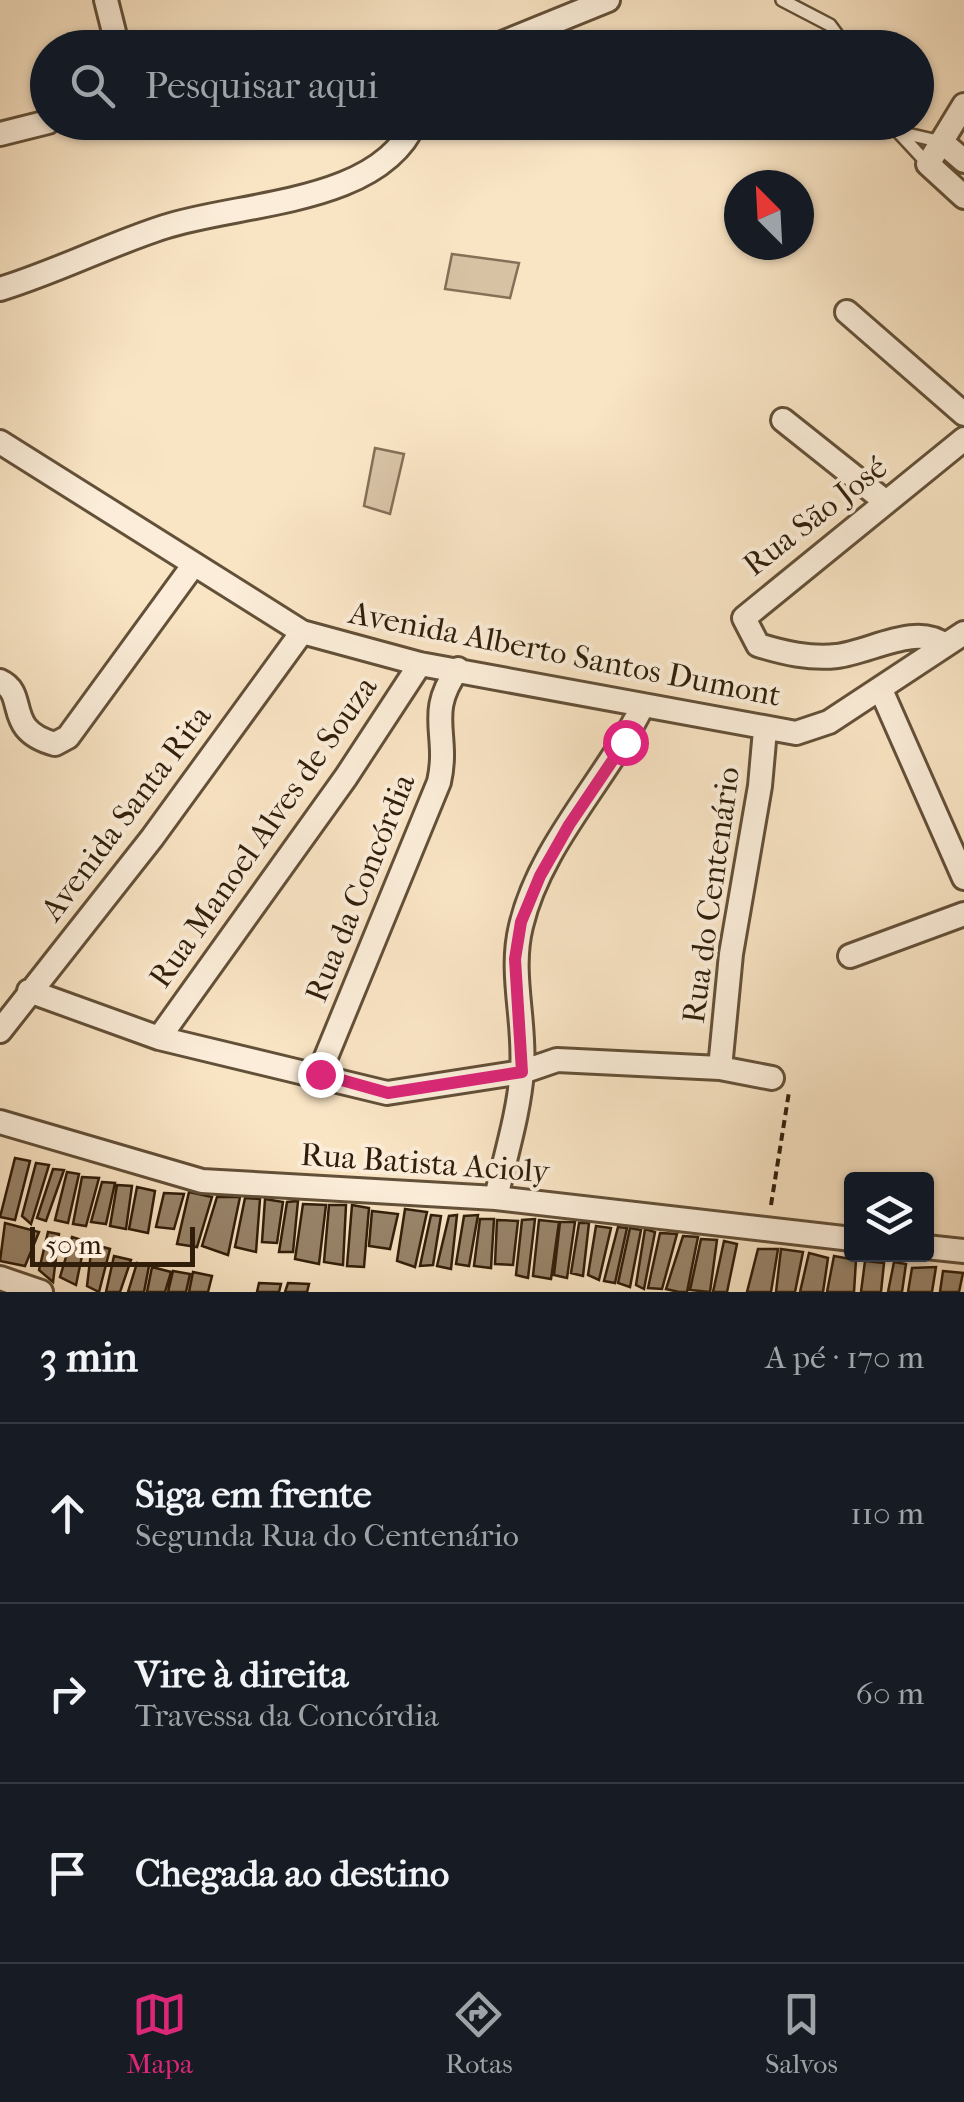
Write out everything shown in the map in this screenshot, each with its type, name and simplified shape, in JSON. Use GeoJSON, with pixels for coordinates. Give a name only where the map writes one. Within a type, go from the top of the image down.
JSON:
{"type":"FeatureCollection","features":[{"type":"Feature","properties":{"kind":"street"},"geometry":{"type":"LineString","coordinates":[[106,0],[114,30]]}},
{"type":"Feature","properties":{"kind":"street"},"geometry":{"type":"LineString","coordinates":[[534,30],[608,0]]}},
{"type":"Feature","properties":{"kind":"street"},"geometry":{"type":"LineString","coordinates":[[964,105],[928,164],[964,197]]}},
{"type":"Feature","properties":{"kind":"street"},"geometry":{"type":"LineString","coordinates":[[0,134],[30,126]]}},
{"type":"Feature","properties":{"kind":"street"},"geometry":{"type":"LineString","coordinates":[[0,289],[199,216],[338,186],[393,156],[403,140]]}},
{"type":"Feature","properties":{"kind":"street"},"geometry":{"type":"LineString","coordinates":[[942,142],[964,161]]}},
{"type":"Feature","properties":{"kind":"street"},"geometry":{"type":"LineString","coordinates":[[846,312],[964,414]]}},
{"type":"Feature","properties":{"kind":"street"},"geometry":{"type":"LineString","coordinates":[[783,420],[886,502]]}},
{"type":"Feature","properties":{"kind":"street","name":"Rua São José"},"geometry":{"type":"LineString","coordinates":[[954,639],[922,635],[835,656],[803,656],[758,645],[744,618],[964,439]]}},
{"type":"Feature","properties":{"kind":"street","name":"Avenida Alberto Santos Dumont"},"geometry":{"type":"LineString","coordinates":[[0,442],[302,632],[420,664],[764,730],[815,730],[954,639]]}},
{"type":"Feature","properties":{"kind":"street"},"geometry":{"type":"LineString","coordinates":[[0,681],[13,694],[20,723],[36,739],[55,744],[68,737],[192,566]]}},
{"type":"Feature","properties":{"kind":"street","name":"Avenida Santa Rita"},"geometry":{"type":"LineString","coordinates":[[0,1031],[152,838],[302,632]]}},
{"type":"Feature","properties":{"kind":"street","name":"Rua Manoel Alves de Souza"},"geometry":{"type":"LineString","coordinates":[[159,1038],[346,776],[420,664]]}},
{"type":"Feature","properties":{"kind":"street","name":"Rua da Concórdia"},"geometry":{"type":"LineString","coordinates":[[320,1074],[439,782],[444,759],[440,693],[458,669]]}},
{"type":"Feature","properties":{"kind":"street"},"geometry":{"type":"LineString","coordinates":[[881,690],[964,878]]}},
{"type":"Feature","properties":{"kind":"street"},"geometry":{"type":"LineString","coordinates":[[496,1198],[522,1072],[515,959],[521,922],[540,876],[625,742],[643,705]]}},
{"type":"Feature","properties":{"kind":"street","name":"Rua do Centenário"},"geometry":{"type":"LineString","coordinates":[[720,1068],[731,954],[760,786],[764,730]]}},
{"type":"Feature","properties":{"kind":"street"},"geometry":{"type":"LineString","coordinates":[[850,956],[964,914]]}},
{"type":"Feature","properties":{"kind":"street"},"geometry":{"type":"LineString","coordinates":[[29,991],[159,1038],[388,1093],[522,1072],[557,1060],[720,1068],[772,1078]]}},
{"type":"Feature","properties":{"kind":"street","name":"Rua Batista Acioly"},"geometry":{"type":"LineString","coordinates":[[0,1122],[202,1181],[496,1198],[844,1238]]}},
{"type":"Feature","properties":{"kind":"street"},"geometry":{"type":"LineString","coordinates":[[934,1248],[964,1251]]}},
{"type":"Feature","properties":{"kind":"street"},"geometry":{"type":"LineString","coordinates":[[0,1278],[40,1292]]}},
{"type":"Feature","properties":{"kind":"lane"},"geometry":{"type":"LineString","coordinates":[[782,0],[834,30]]}},
{"type":"Feature","properties":{"kind":"lane"},"geometry":{"type":"LineString","coordinates":[[909,140],[928,164]]}},
{"type":"Feature","properties":{"kind":"lane"},"geometry":{"type":"LineString","coordinates":[[933,140],[942,142]]}},
{"type":"Feature","properties":{"kind":"path"},"geometry":{"type":"LineString","coordinates":[[769,1230],[790,1097],[786,1083],[772,1078]]}},
{"type":"Feature","properties":{"kind":"shaded area"},"geometry":{"type":"Polygon","coordinates":[[[452,254],[519,263],[510,298],[445,289],[452,254]]]}},
{"type":"Feature","properties":{"kind":"shaded area"},"geometry":{"type":"Polygon","coordinates":[[[375,448],[404,454],[390,514],[364,506],[375,448]]]}},
{"type":"Feature","properties":{"kind":"building"},"geometry":{"type":"Polygon","coordinates":[[[15,1158],[30,1161],[15,1220],[0,1217],[15,1158]]]}},
{"type":"Feature","properties":{"kind":"building"},"geometry":{"type":"Polygon","coordinates":[[[36,1163],[49,1165],[31,1224],[22,1216],[36,1163]]]}},
{"type":"Feature","properties":{"kind":"building"},"geometry":{"type":"Polygon","coordinates":[[[53,1169],[64,1170],[46,1221],[37,1218],[53,1169]]]}},
{"type":"Feature","properties":{"kind":"building"},"geometry":{"type":"Polygon","coordinates":[[[67,1172],[79,1174],[68,1223],[55,1220],[67,1172]]]}},
{"type":"Feature","properties":{"kind":"building"},"geometry":{"type":"Polygon","coordinates":[[[82,1177],[99,1178],[86,1226],[73,1224],[82,1177]]]}},
{"type":"Feature","properties":{"kind":"building"},"geometry":{"type":"Polygon","coordinates":[[[102,1182],[115,1183],[106,1224],[91,1222],[102,1182]]]}},
{"type":"Feature","properties":{"kind":"building"},"geometry":{"type":"Polygon","coordinates":[[[117,1185],[132,1186],[126,1229],[110,1226],[117,1185]]]}},
{"type":"Feature","properties":{"kind":"building"},"geometry":{"type":"Polygon","coordinates":[[[137,1187],[155,1191],[148,1233],[129,1229],[137,1187]]]}},
{"type":"Feature","properties":{"kind":"building"},"geometry":{"type":"Polygon","coordinates":[[[189,1192],[212,1197],[197,1247],[177,1244],[189,1192]]]}},
{"type":"Feature","properties":{"kind":"building"},"geometry":{"type":"Polygon","coordinates":[[[164,1193],[184,1194],[174,1229],[156,1227],[164,1193]]]}},
{"type":"Feature","properties":{"kind":"building"},"geometry":{"type":"Polygon","coordinates":[[[217,1197],[240,1197],[228,1255],[202,1246],[217,1197]]]}},
{"type":"Feature","properties":{"kind":"building"},"geometry":{"type":"Polygon","coordinates":[[[245,1198],[260,1199],[256,1252],[235,1247],[245,1198]]]}},
{"type":"Feature","properties":{"kind":"building"},"geometry":{"type":"Polygon","coordinates":[[[265,1199],[283,1202],[277,1243],[262,1242],[265,1199]]]}},
{"type":"Feature","properties":{"kind":"building"},"geometry":{"type":"Polygon","coordinates":[[[298,1201],[293,1252],[279,1252],[287,1202],[298,1201]]]}},
{"type":"Feature","properties":{"kind":"building"},"geometry":{"type":"Polygon","coordinates":[[[303,1204],[326,1205],[319,1264],[295,1259],[303,1204]]]}},
{"type":"Feature","properties":{"kind":"building"},"geometry":{"type":"Polygon","coordinates":[[[329,1205],[346,1205],[343,1265],[324,1262],[329,1205]]]}},
{"type":"Feature","properties":{"kind":"building"},"geometry":{"type":"Polygon","coordinates":[[[352,1205],[369,1208],[364,1267],[347,1266],[352,1205]]]}},
{"type":"Feature","properties":{"kind":"building"},"geometry":{"type":"Polygon","coordinates":[[[405,1209],[427,1212],[415,1267],[397,1261],[405,1209]]]}},
{"type":"Feature","properties":{"kind":"building"},"geometry":{"type":"Polygon","coordinates":[[[372,1211],[398,1214],[390,1249],[369,1246],[372,1211]]]}},
{"type":"Feature","properties":{"kind":"building"},"geometry":{"type":"Polygon","coordinates":[[[431,1215],[441,1216],[433,1265],[420,1266],[431,1215]]]}},
{"type":"Feature","properties":{"kind":"building"},"geometry":{"type":"Polygon","coordinates":[[[457,1215],[451,1269],[437,1266],[449,1216],[457,1215]]]}},
{"type":"Feature","properties":{"kind":"building"},"geometry":{"type":"Polygon","coordinates":[[[478,1215],[469,1266],[456,1264],[464,1216],[478,1215]]]}},
{"type":"Feature","properties":{"kind":"building"},"geometry":{"type":"Polygon","coordinates":[[[480,1219],[494,1219],[491,1268],[474,1266],[480,1219]]]}},
{"type":"Feature","properties":{"kind":"building"},"geometry":{"type":"Polygon","coordinates":[[[535,1219],[528,1278],[516,1275],[522,1220],[535,1219]]]}},
{"type":"Feature","properties":{"kind":"building"},"geometry":{"type":"Polygon","coordinates":[[[497,1220],[518,1221],[513,1265],[495,1264],[497,1220]]]}},
{"type":"Feature","properties":{"kind":"building"},"geometry":{"type":"Polygon","coordinates":[[[539,1220],[559,1222],[551,1279],[533,1276],[539,1220]]]}},
{"type":"Feature","properties":{"kind":"building"},"geometry":{"type":"Polygon","coordinates":[[[560,1222],[575,1222],[567,1278],[554,1275],[560,1222]]]}},
{"type":"Feature","properties":{"kind":"building"},"geometry":{"type":"Polygon","coordinates":[[[5,1223],[39,1232],[25,1266],[0,1261],[5,1223]]]}},
{"type":"Feature","properties":{"kind":"building"},"geometry":{"type":"Polygon","coordinates":[[[579,1223],[589,1223],[583,1276],[571,1273],[579,1223]]]}},
{"type":"Feature","properties":{"kind":"building"},"geometry":{"type":"Polygon","coordinates":[[[596,1226],[611,1228],[599,1280],[588,1275],[596,1226]]]}},
{"type":"Feature","properties":{"kind":"building"},"geometry":{"type":"Polygon","coordinates":[[[618,1227],[627,1228],[615,1283],[604,1281],[618,1227]]]}},
{"type":"Feature","properties":{"kind":"building"},"geometry":{"type":"Polygon","coordinates":[[[630,1228],[641,1230],[630,1287],[618,1283],[630,1228]]]}},
{"type":"Feature","properties":{"kind":"building"},"geometry":{"type":"Polygon","coordinates":[[[645,1229],[655,1232],[644,1289],[636,1285],[645,1229]]]}},
{"type":"Feature","properties":{"kind":"building"},"geometry":{"type":"Polygon","coordinates":[[[48,1232],[59,1234],[53,1282],[39,1270],[48,1232]]]}},
{"type":"Feature","properties":{"kind":"building"},"geometry":{"type":"Polygon","coordinates":[[[660,1233],[677,1234],[662,1289],[648,1288],[660,1233]]]}},
{"type":"Feature","properties":{"kind":"building"},"geometry":{"type":"Polygon","coordinates":[[[683,1236],[698,1237],[687,1292],[679,1292],[666,1289],[683,1236]]]}},
{"type":"Feature","properties":{"kind":"building"},"geometry":{"type":"Polygon","coordinates":[[[72,1237],[85,1241],[76,1285],[60,1277],[72,1237]]]}},
{"type":"Feature","properties":{"kind":"building"},"geometry":{"type":"Polygon","coordinates":[[[701,1239],[717,1240],[710,1292],[690,1290],[701,1239]]]}},
{"type":"Feature","properties":{"kind":"building"},"geometry":{"type":"Polygon","coordinates":[[[724,1241],[737,1244],[727,1292],[713,1292],[724,1241]]]}},
{"type":"Feature","properties":{"kind":"building"},"geometry":{"type":"Polygon","coordinates":[[[92,1244],[110,1249],[99,1292],[87,1286],[92,1244]]]}},
{"type":"Feature","properties":{"kind":"building"},"geometry":{"type":"Polygon","coordinates":[[[758,1249],[778,1249],[771,1292],[747,1292],[758,1249]]]}},
{"type":"Feature","properties":{"kind":"building"},"geometry":{"type":"Polygon","coordinates":[[[781,1249],[803,1252],[795,1292],[776,1292],[781,1249]]]}},
{"type":"Feature","properties":{"kind":"building"},"geometry":{"type":"Polygon","coordinates":[[[809,1253],[828,1258],[823,1292],[800,1292],[809,1253]]]}},
{"type":"Feature","properties":{"kind":"building"},"geometry":{"type":"Polygon","coordinates":[[[114,1256],[131,1260],[120,1292],[106,1292],[114,1256]]]}},
{"type":"Feature","properties":{"kind":"building"},"geometry":{"type":"Polygon","coordinates":[[[834,1256],[844,1258],[844,1262],[856,1262],[854,1292],[827,1292],[834,1256]]]}},
{"type":"Feature","properties":{"kind":"building"},"geometry":{"type":"Polygon","coordinates":[[[865,1262],[884,1263],[881,1292],[861,1292],[865,1262]]]}},
{"type":"Feature","properties":{"kind":"building"},"geometry":{"type":"Polygon","coordinates":[[[894,1262],[906,1264],[902,1292],[888,1292],[894,1262]]]}},
{"type":"Feature","properties":{"kind":"building"},"geometry":{"type":"Polygon","coordinates":[[[137,1263],[149,1266],[144,1292],[128,1292],[137,1263]]]}},
{"type":"Feature","properties":{"kind":"building"},"geometry":{"type":"Polygon","coordinates":[[[152,1267],[171,1272],[165,1292],[147,1292],[152,1267]]]}},
{"type":"Feature","properties":{"kind":"building"},"geometry":{"type":"Polygon","coordinates":[[[936,1267],[932,1292],[908,1292],[912,1268],[936,1267]]]}},
{"type":"Feature","properties":{"kind":"building"},"geometry":{"type":"Polygon","coordinates":[[[173,1271],[190,1274],[186,1292],[168,1292],[173,1271]]]}},
{"type":"Feature","properties":{"kind":"building"},"geometry":{"type":"Polygon","coordinates":[[[943,1271],[963,1273],[959,1292],[940,1292],[943,1271]]]}},
{"type":"Feature","properties":{"kind":"building"},"geometry":{"type":"Polygon","coordinates":[[[193,1272],[212,1276],[208,1292],[189,1292],[193,1272]]]}},
{"type":"Feature","properties":{"kind":"building"},"geometry":{"type":"Polygon","coordinates":[[[259,1283],[281,1284],[279,1292],[257,1292],[259,1283]]]}},
{"type":"Feature","properties":{"kind":"building"},"geometry":{"type":"Polygon","coordinates":[[[288,1283],[309,1284],[307,1292],[285,1292],[288,1283]]]}},
{"type":"Feature","properties":{"kind":"route"},"geometry":{"type":"LineString","coordinates":[[320,1074],[388,1093],[522,1072],[522,1022],[515,959],[521,922],[540,876],[569,825],[625,742]]}}]}
